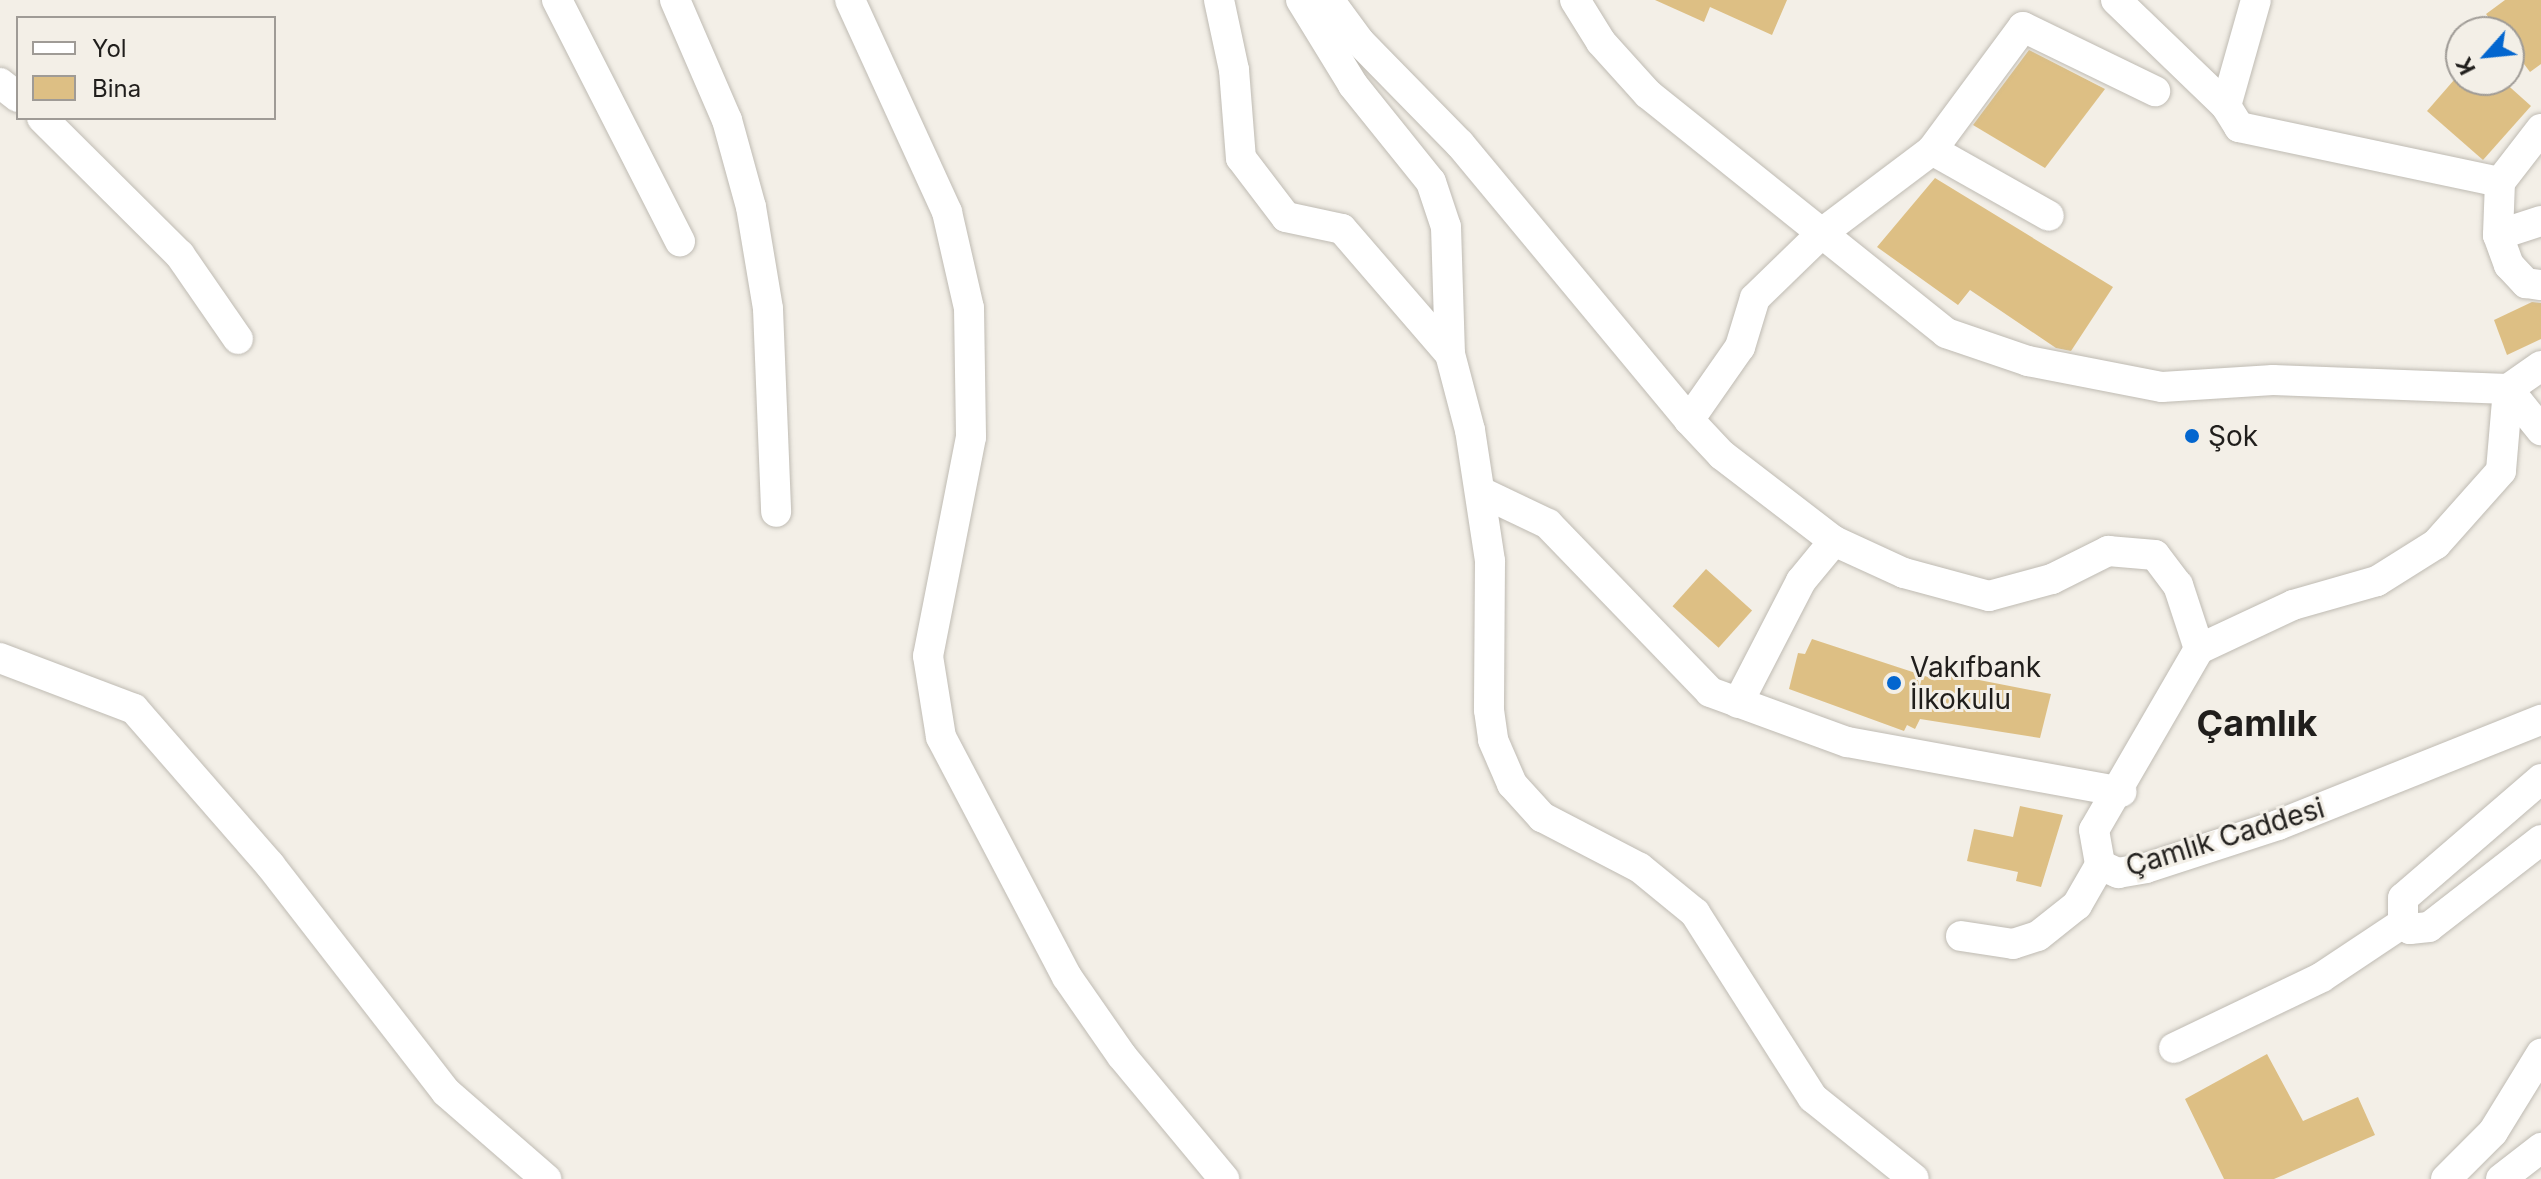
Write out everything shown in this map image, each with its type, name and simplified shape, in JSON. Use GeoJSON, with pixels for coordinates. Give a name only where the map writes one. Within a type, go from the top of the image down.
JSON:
{"type":"FeatureCollection","features":[{"type":"Feature","properties":{"kind":"street"},"geometry":{"type":"LineString","coordinates":[[557,0],[680,241]]}},
{"type":"Feature","properties":{"kind":"street"},"geometry":{"type":"LineString","coordinates":[[675,0],[727,120],[751,207],[768,309],[776,512]]}},
{"type":"Feature","properties":{"kind":"street"},"geometry":{"type":"LineString","coordinates":[[850,0],[947,212],[969,308],[971,437],[928,656],[941,737],[1067,977],[1122,1056],[1224,1179]]}},
{"type":"Feature","properties":{"kind":"street"},"geometry":{"type":"LineString","coordinates":[[1219,0],[1234,70],[1241,158],[1286,217],[1342,229],[1450,354]]}},
{"type":"Feature","properties":{"kind":"street"},"geometry":{"type":"LineString","coordinates":[[1301,0],[1353,85],[1413,157],[1439,201],[1449,252],[1450,354],[1481,492],[1490,561],[1489,710],[1493,740],[1512,784],[1542,817],[1640,868],[1695,913],[1813,1098],[1914,1179]]}},
{"type":"Feature","properties":{"kind":"street"},"geometry":{"type":"LineString","coordinates":[[1329,0],[1360,42],[1460,144],[1689,420],[1722,455],[1834,541],[1904,573],[1989,596],[2052,579],[2108,551],[2155,555],[2178,585],[2199,649],[2293,605],[2377,581],[2436,544],[2501,471],[2508,389]]}},
{"type":"Feature","properties":{"kind":"street"},"geometry":{"type":"LineString","coordinates":[[1575,0],[1601,42],[1648,94],[1946,333],[2028,361],[2162,387],[2273,380],[2508,389],[2541,366]]}},
{"type":"Feature","properties":{"kind":"street"},"geometry":{"type":"LineString","coordinates":[[2116,0],[2226,106],[2239,127],[2500,182]]}},
{"type":"Feature","properties":{"kind":"street"},"geometry":{"type":"LineString","coordinates":[[2226,106],[2256,0]]}},
{"type":"Feature","properties":{"kind":"street"},"geometry":{"type":"LineString","coordinates":[[1689,420],[1740,347],[1755,298],[1822,233],[1932,150],[2023,27],[2155,91]]}},
{"type":"Feature","properties":{"kind":"street"},"geometry":{"type":"LineString","coordinates":[[0,83],[16,95]]}},
{"type":"Feature","properties":{"kind":"street"},"geometry":{"type":"LineString","coordinates":[[44,120],[180,255],[238,339]]}},
{"type":"Feature","properties":{"kind":"street"},"geometry":{"type":"LineString","coordinates":[[2541,129],[2500,182],[2498,235],[2509,265],[2526,283],[2541,285]]}},
{"type":"Feature","properties":{"kind":"street"},"geometry":{"type":"LineString","coordinates":[[1932,150],[2049,216]]}},
{"type":"Feature","properties":{"kind":"street"},"geometry":{"type":"LineString","coordinates":[[2498,235],[2541,221]]}},
{"type":"Feature","properties":{"kind":"street"},"geometry":{"type":"LineString","coordinates":[[2508,389],[2541,430]]}},
{"type":"Feature","properties":{"kind":"street"},"geometry":{"type":"LineString","coordinates":[[1481,492],[1548,524],[1710,692],[1847,742],[2121,792]]}},
{"type":"Feature","properties":{"kind":"street"},"geometry":{"type":"LineString","coordinates":[[1738,703],[1801,581],[1834,541]]}},
{"type":"Feature","properties":{"kind":"street","name":"Çamlık Caddesi"},"geometry":{"type":"LineString","coordinates":[[2199,649],[2121,792],[2094,830],[2100,865],[2118,873],[2146,868],[2278,825],[2541,720]]}},
{"type":"Feature","properties":{"kind":"street"},"geometry":{"type":"LineString","coordinates":[[0,658],[134,709],[270,865],[446,1092],[546,1179]]}},
{"type":"Feature","properties":{"kind":"street"},"geometry":{"type":"LineString","coordinates":[[2541,779],[2403,898],[2403,923],[2410,929],[2429,927],[2541,840]]}},
{"type":"Feature","properties":{"kind":"street"},"geometry":{"type":"LineString","coordinates":[[1961,936],[2013,944],[2038,936],[2077,905],[2100,865]]}},
{"type":"Feature","properties":{"kind":"street"},"geometry":{"type":"LineString","coordinates":[[2174,1048],[2322,977],[2403,923]]}},
{"type":"Feature","properties":{"kind":"street"},"geometry":{"type":"LineString","coordinates":[[2446,1179],[2493,1132],[2541,1054]]}},
{"type":"Feature","properties":{"kind":"street"},"geometry":{"type":"LineString","coordinates":[[2501,1179],[2541,1148]]}},
{"type":"Feature","properties":{"kind":"building"},"geometry":{"type":"Polygon","coordinates":[[[1655,0],[1787,0],[1772,35],[1710,7],[1704,22],[1655,0]]]}},
{"type":"Feature","properties":{"kind":"building"},"geometry":{"type":"Polygon","coordinates":[[[2505,0],[2541,0],[2541,64],[2530,72],[2525,65],[2525,16],[2486,14],[2505,0]]]}},
{"type":"Feature","properties":{"kind":"building"},"geometry":{"type":"Polygon","coordinates":[[[2029,50],[2105,89],[2045,168],[1973,125],[2029,50]]]}},
{"type":"Feature","properties":{"kind":"building"},"geometry":{"type":"Polygon","coordinates":[[[2445,90],[2445,96],[2520,96],[2531,106],[2483,160],[2427,111],[2445,90]]]}},
{"type":"Feature","properties":{"kind":"building"},"geometry":{"type":"Polygon","coordinates":[[[1935,178],[2113,287],[2071,351],[2056,348],[1970,290],[1958,305],[1877,247],[1935,178]]]}},
{"type":"Feature","properties":{"kind":"building"},"geometry":{"type":"Polygon","coordinates":[[[2532,302],[2541,303],[2541,339],[2507,355],[2494,320],[2532,302]]]}},
{"type":"Feature","properties":{"kind":"building"},"geometry":{"type":"Polygon","coordinates":[[[1706,569],[1752,610],[1719,648],[1673,606],[1706,569]]]}},
{"type":"Feature","properties":{"kind":"building","name":"Vakıfbank İlkokulu"},"geometry":{"type":"Polygon","coordinates":[[[1812,639],[1931,678],[1933,671],[2051,694],[2040,738],[1920,719],[1915,729],[1907,725],[1904,731],[1789,689],[1798,653],[1805,654],[1812,639]]]}},
{"type":"Feature","properties":{"kind":"building"},"geometry":{"type":"Polygon","coordinates":[[[2020,806],[2063,815],[2041,887],[2016,881],[2018,872],[1967,861],[1974,829],[2013,837],[2020,806]]]}},
{"type":"Feature","properties":{"kind":"building"},"geometry":{"type":"Polygon","coordinates":[[[2267,1054],[2303,1121],[2358,1097],[2375,1135],[2274,1179],[2224,1179],[2185,1099],[2267,1054]]]}},
{"type":"Feature","properties":{"kind":"place","name":"Şok"},"geometry":{"type":"Point","coordinates":[2192,436]}},
{"type":"Feature","properties":{"kind":"place","name":"Vakıfbank İlkokulu"},"geometry":{"type":"Point","coordinates":[1894,683]}},
{"type":"Feature","properties":{"kind":"district","name":"Çamlık"},"geometry":{"type":"Point","coordinates":[2257,724]}}]}
